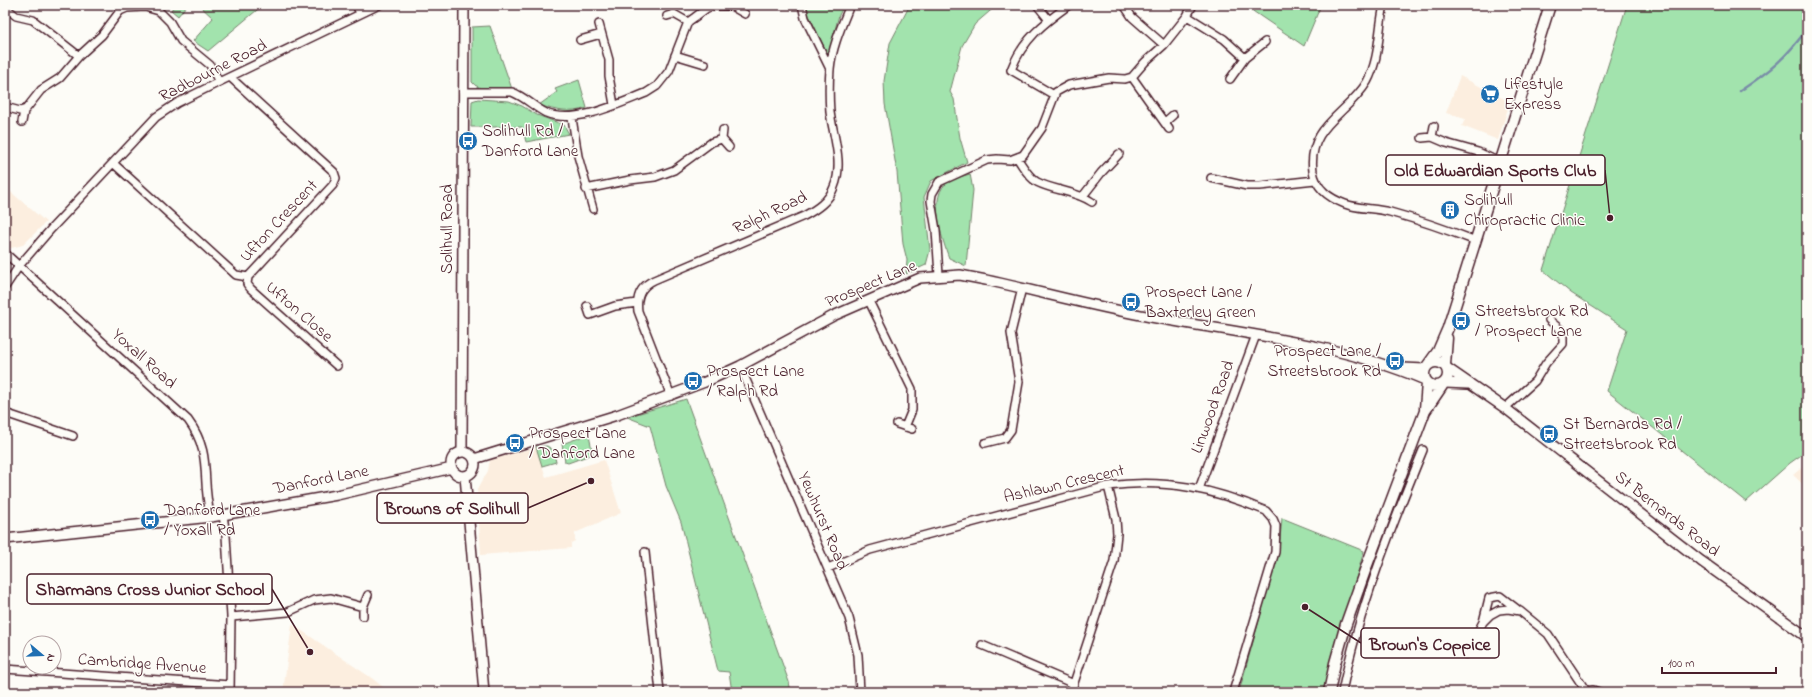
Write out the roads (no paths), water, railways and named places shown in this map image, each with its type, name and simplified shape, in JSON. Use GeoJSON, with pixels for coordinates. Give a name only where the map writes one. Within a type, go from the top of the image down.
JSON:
{"type":"FeatureCollection","features":[{"type":"Feature","properties":{"kind":"main road"},"geometry":{"type":"LineString","coordinates":[[1425,411],[1427,367],[1438,351],[1448,328],[1550,5]]}},
{"type":"Feature","properties":{"kind":"main road"},"geometry":{"type":"LineString","coordinates":[[1330,692],[1335,663],[1346,624],[1425,411],[1448,376],[1446,366],[1448,328]]}},
{"type":"Feature","properties":{"kind":"main road"},"geometry":{"type":"LineString","coordinates":[[1427,367],[1435,362],[1446,366]]}},
{"type":"Feature","properties":{"kind":"main road"},"geometry":{"type":"LineString","coordinates":[[1426,382],[1435,386],[1444,384]]}},
{"type":"Feature","properties":{"kind":"street"},"geometry":{"type":"LineString","coordinates":[[356,5],[360,14]]}},
{"type":"Feature","properties":{"kind":"street","name":"Radbourne Road"},"geometry":{"type":"LineString","coordinates":[[5,287],[19,266],[51,229],[156,117],[177,103],[379,5]]}},
{"type":"Feature","properties":{"kind":"street","name":"Solihull Road"},"geometry":{"type":"LineString","coordinates":[[462,452],[464,5]]}},
{"type":"Feature","properties":{"kind":"street"},"geometry":{"type":"LineString","coordinates":[[463,92],[512,92],[520,95],[546,112],[572,118],[646,93],[657,86],[669,71],[688,22],[707,8],[731,5],[745,14]]}},
{"type":"Feature","properties":{"kind":"street"},"geometry":{"type":"LineString","coordinates":[[802,5],[805,18],[830,69]]}},
{"type":"Feature","properties":{"kind":"street","name":"Ralph Road"},"geometry":{"type":"LineString","coordinates":[[637,303],[640,292],[648,282],[804,216],[817,209],[827,200],[834,188],[838,169],[830,110],[830,69],[840,31],[850,5]]}},
{"type":"Feature","properties":{"kind":"street"},"geometry":{"type":"LineString","coordinates":[[1038,5],[1049,20]]}},
{"type":"Feature","properties":{"kind":"street"},"geometry":{"type":"LineString","coordinates":[[1054,95],[1011,70],[1015,60],[1036,30],[1069,5]]}},
{"type":"Feature","properties":{"kind":"street"},"geometry":{"type":"LineString","coordinates":[[1124,5],[1132,17],[1164,45]]}},
{"type":"Feature","properties":{"kind":"street"},"geometry":{"type":"LineString","coordinates":[[939,276],[936,230],[931,201],[932,194],[939,182],[987,160],[1010,160],[1022,155],[1042,128],[1054,95],[1060,89],[1069,85],[1109,78],[1125,79],[1132,77],[1145,62],[1164,45],[1187,16],[1193,5]]}},
{"type":"Feature","properties":{"kind":"street"},"geometry":{"type":"LineString","coordinates":[[1384,5],[1376,57],[1372,70],[1362,89],[1325,128],[1315,143],[1312,163],[1315,180],[1328,196],[1345,204],[1390,212],[1441,227],[1476,241]]}},
{"type":"Feature","properties":{"kind":"street"},"geometry":{"type":"LineString","coordinates":[[5,7],[16,16],[33,20],[79,56]]}},
{"type":"Feature","properties":{"kind":"street"},"geometry":{"type":"LineString","coordinates":[[22,122],[24,110],[41,90],[60,78],[79,56],[102,35],[120,11],[127,8],[150,8],[160,11],[170,22],[181,41],[210,65],[219,82]]}},
{"type":"Feature","properties":{"kind":"street"},"geometry":{"type":"LineString","coordinates":[[667,16],[674,14],[688,22]]}},
{"type":"Feature","properties":{"kind":"street"},"geometry":{"type":"LineString","coordinates":[[1187,16],[1224,39],[1245,58]]}},
{"type":"Feature","properties":{"kind":"street"},"geometry":{"type":"LineString","coordinates":[[598,24],[609,60],[609,76],[614,105]]}},
{"type":"Feature","properties":{"kind":"street"},"geometry":{"type":"LineString","coordinates":[[580,40],[601,34]]}},
{"type":"Feature","properties":{"kind":"street"},"geometry":{"type":"LineString","coordinates":[[1230,79],[1245,58],[1264,42]]}},
{"type":"Feature","properties":{"kind":"street"},"geometry":{"type":"LineString","coordinates":[[675,55],[705,64]]}},
{"type":"Feature","properties":{"kind":"street","name":"Ufton Crescent"},"geometry":{"type":"LineString","coordinates":[[113,163],[236,275],[248,277],[333,185],[336,178],[334,172],[230,77]]}},
{"type":"Feature","properties":{"kind":"street"},"geometry":{"type":"LineString","coordinates":[[1132,77],[1169,129]]}},
{"type":"Feature","properties":{"kind":"street"},"geometry":{"type":"LineString","coordinates":[[5,107],[24,110]]}},
{"type":"Feature","properties":{"kind":"street"},"geometry":{"type":"LineString","coordinates":[[1165,122],[1173,115]]}},
{"type":"Feature","properties":{"kind":"street"},"geometry":{"type":"LineString","coordinates":[[572,118],[578,156],[586,189],[593,208]]}},
{"type":"Feature","properties":{"kind":"street"},"geometry":{"type":"LineString","coordinates":[[1432,137],[1434,126]]}},
{"type":"Feature","properties":{"kind":"street"},"geometry":{"type":"LineString","coordinates":[[722,139],[723,130]]}},
{"type":"Feature","properties":{"kind":"street"},"geometry":{"type":"LineString","coordinates":[[1422,138],[1432,137],[1446,143],[1478,152],[1500,163]]}},
{"type":"Feature","properties":{"kind":"street"},"geometry":{"type":"LineString","coordinates":[[586,189],[630,180],[656,177],[674,170],[712,142],[722,139]]}},
{"type":"Feature","properties":{"kind":"street"},"geometry":{"type":"LineString","coordinates":[[722,139],[729,146]]}},
{"type":"Feature","properties":{"kind":"street"},"geometry":{"type":"LineString","coordinates":[[1083,196],[1101,172],[1119,154]]}},
{"type":"Feature","properties":{"kind":"street"},"geometry":{"type":"LineString","coordinates":[[1017,158],[1030,176],[1037,182],[1083,196],[1092,202]]}},
{"type":"Feature","properties":{"kind":"street"},"geometry":{"type":"LineString","coordinates":[[1211,178],[1247,186],[1315,180]]}},
{"type":"Feature","properties":{"kind":"street","name":"Yoxall Road"},"geometry":{"type":"LineString","coordinates":[[5,253],[151,385],[191,425],[199,437],[203,448],[211,516]]}},
{"type":"Feature","properties":{"kind":"street","name":"Prospect Lane"},"geometry":{"type":"LineString","coordinates":[[474,459],[589,424],[671,396],[740,366],[833,316],[914,280],[939,276],[960,275],[1150,317],[1256,335],[1328,350],[1395,367],[1426,382]]}},
{"type":"Feature","properties":{"kind":"street","name":"Ufton Close"},"geometry":{"type":"LineString","coordinates":[[248,277],[247,284],[251,290],[337,366]]}},
{"type":"Feature","properties":{"kind":"street"},"geometry":{"type":"LineString","coordinates":[[985,443],[1005,438],[1011,430],[1019,382],[1011,333],[1022,288]]}},
{"type":"Feature","properties":{"kind":"street"},"geometry":{"type":"LineString","coordinates":[[869,301],[912,389],[912,410],[909,428],[897,424]]}},
{"type":"Feature","properties":{"kind":"street"},"geometry":{"type":"LineString","coordinates":[[587,306],[590,315],[615,306],[637,303],[648,340],[671,396]]}},
{"type":"Feature","properties":{"kind":"street"},"geometry":{"type":"LineString","coordinates":[[1505,408],[1535,381],[1546,364],[1563,344],[1563,335],[1561,330],[1548,320]]}},
{"type":"Feature","properties":{"kind":"street","name":"Linwood Road"},"geometry":{"type":"LineString","coordinates":[[1199,489],[1256,335]]}},
{"type":"Feature","properties":{"kind":"street","name":"Yewhurst Road"},"geometry":{"type":"LineString","coordinates":[[740,366],[849,618],[858,656],[860,692]]}},
{"type":"Feature","properties":{"kind":"street","name":"St Bernards Road"},"geometry":{"type":"LineString","coordinates":[[1446,366],[1505,408],[1701,561],[1807,636]]}},
{"type":"Feature","properties":{"kind":"street","name":"Prospect Lane"},"geometry":{"type":"LineString","coordinates":[[1395,367],[1427,367]]}},
{"type":"Feature","properties":{"kind":"street","name":"St Bernards Road"},"geometry":{"type":"LineString","coordinates":[[1444,384],[1471,385]]}},
{"type":"Feature","properties":{"kind":"street"},"geometry":{"type":"LineString","coordinates":[[5,413],[73,436]]}},
{"type":"Feature","properties":{"kind":"street"},"geometry":{"type":"LineString","coordinates":[[1342,692],[1361,616],[1423,450]]}},
{"type":"Feature","properties":{"kind":"street"},"geometry":{"type":"LineString","coordinates":[[462,452],[469,454],[474,459],[473,470],[465,476],[457,475],[452,468],[454,456],[462,452]]}},
{"type":"Feature","properties":{"kind":"street","name":"Danford Lane"},"geometry":{"type":"LineString","coordinates":[[5,538],[223,515],[337,495],[452,468]]}},
{"type":"Feature","properties":{"kind":"street"},"geometry":{"type":"LineString","coordinates":[[465,476],[484,692]]}},
{"type":"Feature","properties":{"kind":"street","name":"Ashlawn Crescent"},"geometry":{"type":"LineString","coordinates":[[828,568],[870,550],[1108,486],[1131,483],[1154,483],[1175,484],[1199,489],[1266,511],[1273,519],[1276,526],[1275,552],[1233,692]]}},
{"type":"Feature","properties":{"kind":"street"},"geometry":{"type":"LineString","coordinates":[[1398,484],[1408,487]]}},
{"type":"Feature","properties":{"kind":"street"},"geometry":{"type":"LineString","coordinates":[[1071,692],[1114,561],[1117,534],[1116,519],[1108,486]]}},
{"type":"Feature","properties":{"kind":"street"},"geometry":{"type":"LineString","coordinates":[[223,515],[226,536],[231,617],[230,689]]}},
{"type":"Feature","properties":{"kind":"street"},"geometry":{"type":"LineString","coordinates":[[645,552],[660,692]]}},
{"type":"Feature","properties":{"kind":"street"},"geometry":{"type":"LineString","coordinates":[[363,616],[363,607],[368,595]]}},
{"type":"Feature","properties":{"kind":"street"},"geometry":{"type":"LineString","coordinates":[[1466,654],[1483,622],[1489,598],[1495,595],[1500,596],[1548,634],[1585,691],[1593,690],[1599,692]]}},
{"type":"Feature","properties":{"kind":"street"},"geometry":{"type":"LineString","coordinates":[[231,617],[288,612],[314,600],[331,598],[363,607]]}},
{"type":"Feature","properties":{"kind":"street"},"geometry":{"type":"LineString","coordinates":[[1483,622],[1499,610],[1508,609],[1520,611]]}},
{"type":"Feature","properties":{"kind":"street"},"geometry":{"type":"LineString","coordinates":[[1460,642],[1470,647]]}},
{"type":"Feature","properties":{"kind":"street"},"geometry":{"type":"LineString","coordinates":[[982,645],[1074,684]]}},
{"type":"Feature","properties":{"kind":"street","name":"Cambridge Avenue"},"geometry":{"type":"LineString","coordinates":[[5,669],[230,689]]}},
{"type":"Feature","properties":{"kind":"waterway"},"geometry":{"type":"LineString","coordinates":[[1740,91],[1777,63],[1792,48],[1807,29]]}},
{"type":"Feature","properties":{"kind":"place","name":"Lifestyle Express"},"geometry":{"type":"Point","coordinates":[1490,94]}},
{"type":"Feature","properties":{"kind":"place","name":"Solihull Rd / Danford Lane"},"geometry":{"type":"Point","coordinates":[468,141]}},
{"type":"Feature","properties":{"kind":"place","name":"Solihull Chiropractic Clinic"},"geometry":{"type":"Point","coordinates":[1450,210]}},
{"type":"Feature","properties":{"kind":"place","name":"Old Edwardian Sports Club"},"geometry":{"type":"Point","coordinates":[1610,218]}},
{"type":"Feature","properties":{"kind":"place","name":"Prospect Lane / Baxterley Green"},"geometry":{"type":"Point","coordinates":[1131,302]}},
{"type":"Feature","properties":{"kind":"place","name":"Streetsbrook Rd / Prospect Lane"},"geometry":{"type":"Point","coordinates":[1461,321]}},
{"type":"Feature","properties":{"kind":"place","name":"Prospect Lane / Streetsbrook Rd"},"geometry":{"type":"Point","coordinates":[1395,361]}},
{"type":"Feature","properties":{"kind":"place","name":"Prospect Lane / Ralph Rd"},"geometry":{"type":"Point","coordinates":[693,381]}},
{"type":"Feature","properties":{"kind":"place","name":"St Bernards Rd / Streetsbrook Rd"},"geometry":{"type":"Point","coordinates":[1549,434]}},
{"type":"Feature","properties":{"kind":"place","name":"Prospect Lane / Danford Lane"},"geometry":{"type":"Point","coordinates":[515,443]}},
{"type":"Feature","properties":{"kind":"place","name":"Browns of Solihull"},"geometry":{"type":"Point","coordinates":[591,481]}},
{"type":"Feature","properties":{"kind":"place","name":"Danford Lane / Yoxall Rd"},"geometry":{"type":"Point","coordinates":[150,520]}},
{"type":"Feature","properties":{"kind":"place","name":"Brown's Coppice"},"geometry":{"type":"Point","coordinates":[1305,607]}},
{"type":"Feature","properties":{"kind":"place","name":"Sharmans Cross Junior School"},"geometry":{"type":"Point","coordinates":[310,652]}}]}
